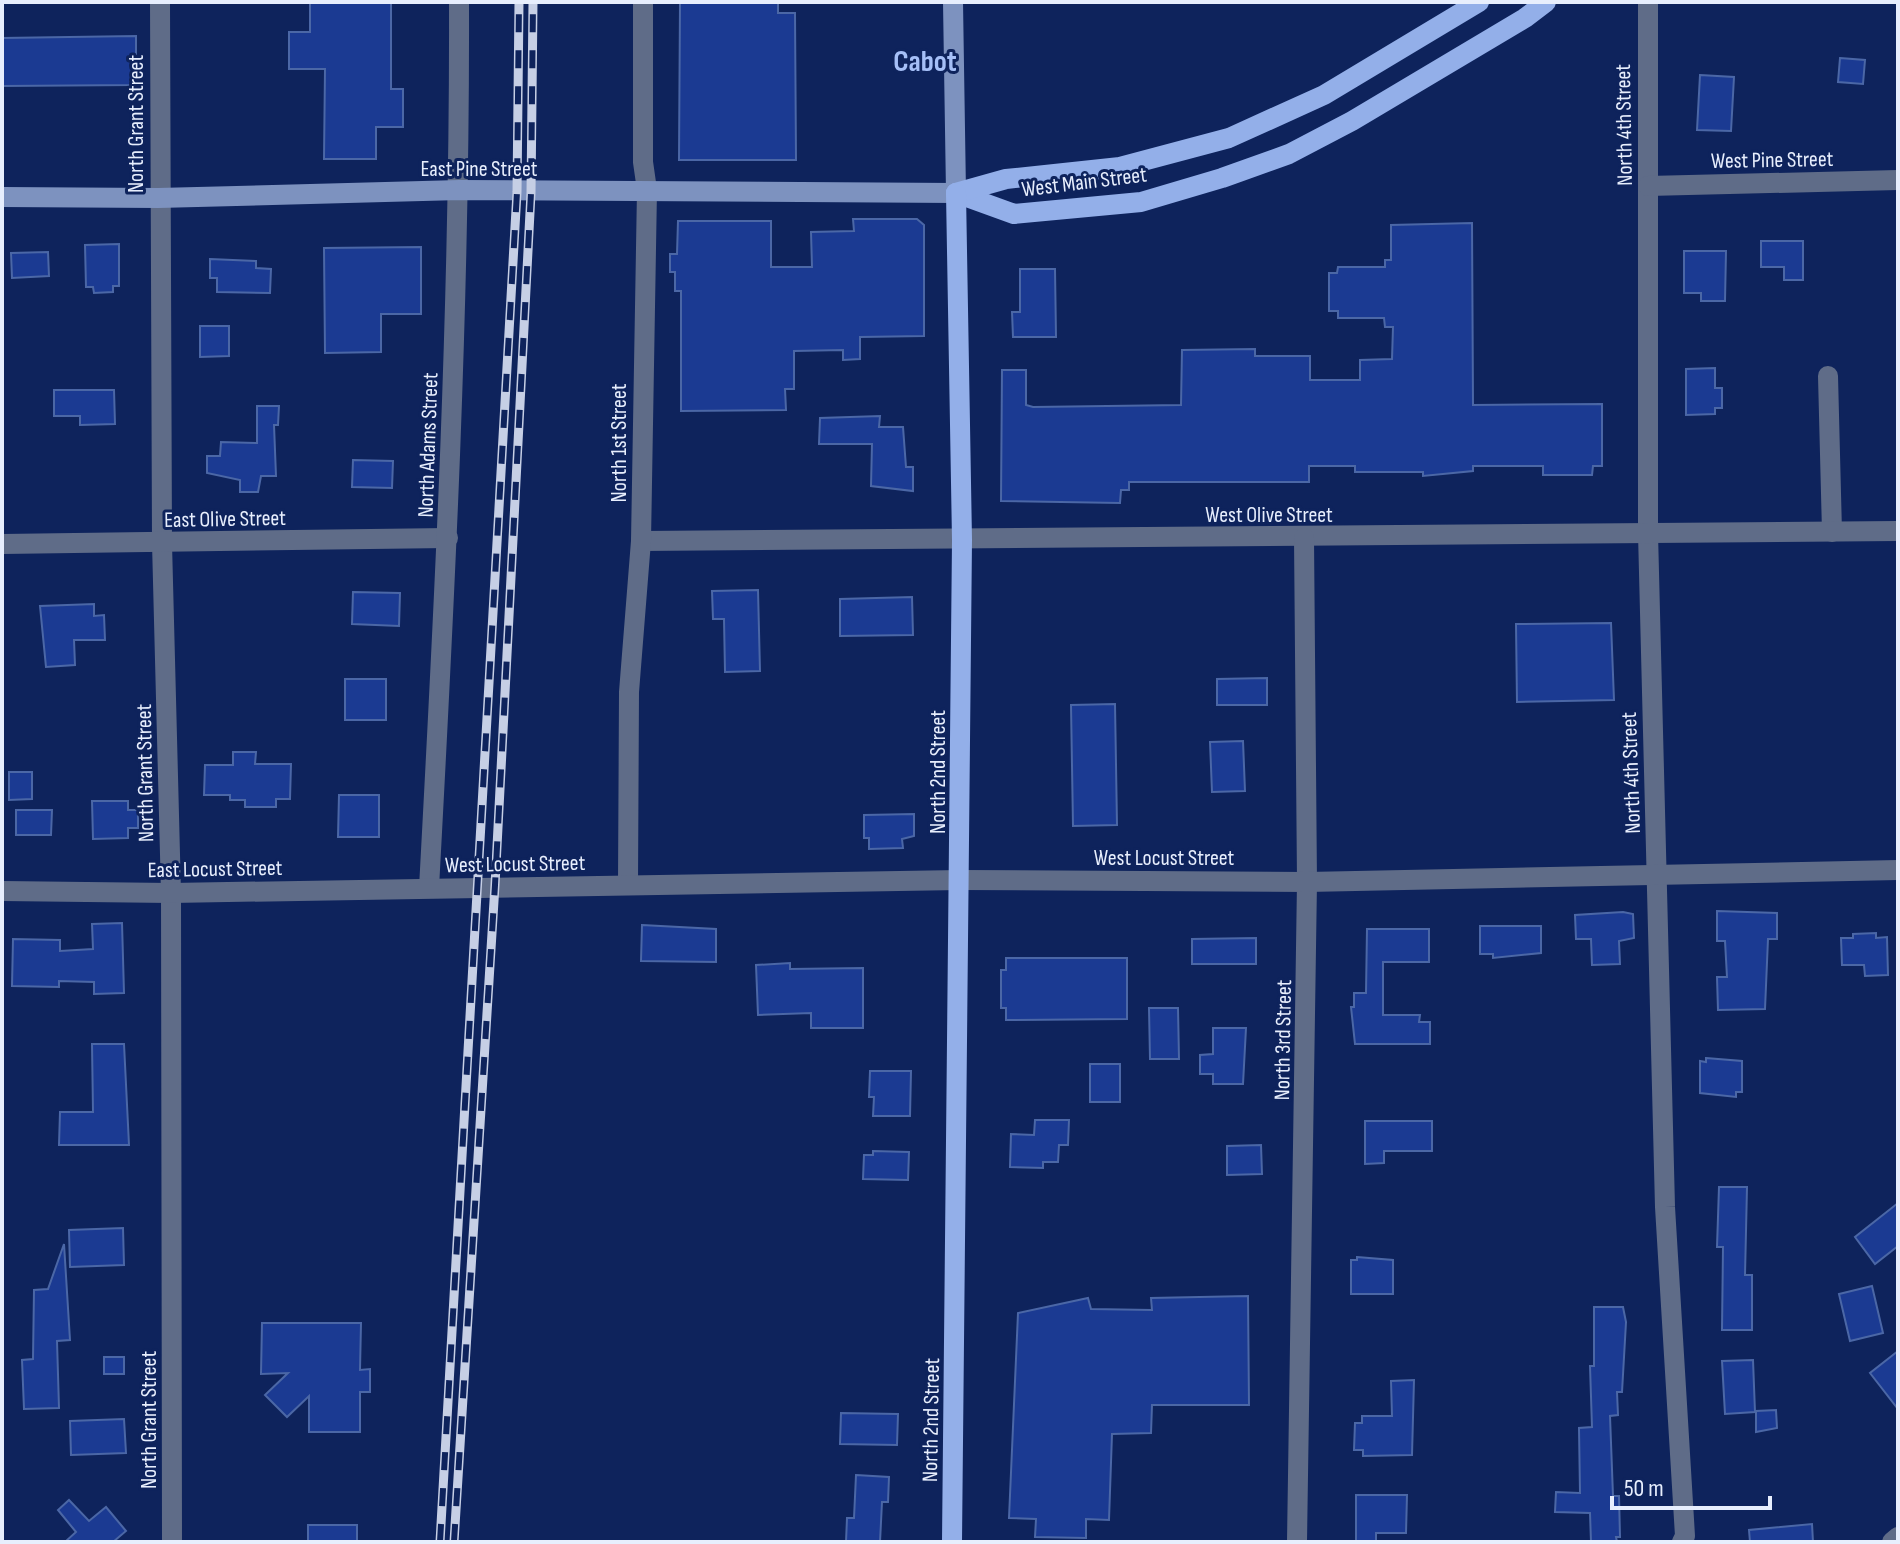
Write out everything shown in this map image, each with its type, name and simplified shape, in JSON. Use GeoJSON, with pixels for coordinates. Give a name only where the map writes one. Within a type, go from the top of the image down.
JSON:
{"type":"FeatureCollection","features":[{"type":"Feature","properties":{"kind":"main road","name":"North 2nd Street"},"geometry":{"type":"LineString","coordinates":[[952,1542],[962,540],[953,2]]}},
{"type":"Feature","properties":{"kind":"main road","name":"West Main Street"},"geometry":{"type":"LineString","coordinates":[[956,193],[1006,179],[1120,167],[1229,138],[1324,95],[1479,2]]}},
{"type":"Feature","properties":{"kind":"main road","name":"West Main Street"},"geometry":{"type":"LineString","coordinates":[[956,193],[1014,214],[1141,202],[1222,178],[1289,154],[1352,121],[1513,26],[1546,2]]}},
{"type":"Feature","properties":{"kind":"main road","name":"East Pine Street"},"geometry":{"type":"LineString","coordinates":[[2,197],[158,198],[460,190],[531,193],[647,190],[956,193]]}},
{"type":"Feature","properties":{"kind":"street","name":"North Grant Street"},"geometry":{"type":"LineString","coordinates":[[160,2],[158,198],[162,543],[171,893],[172,1542]]}},
{"type":"Feature","properties":{"kind":"street","name":"North Adams Street"},"geometry":{"type":"LineString","coordinates":[[429,888],[448,538],[460,190],[459,2]]}},
{"type":"Feature","properties":{"kind":"street","name":"North 1st Street"},"geometry":{"type":"LineString","coordinates":[[628,884],[629,692],[641,541],[647,190],[643,162],[643,2]]}},
{"type":"Feature","properties":{"kind":"street","name":"North 4th Street"},"geometry":{"type":"LineString","coordinates":[[1648,2],[1648,533],[1665,1207],[1686,1540]]}},
{"type":"Feature","properties":{"kind":"street","name":"West Pine Street"},"geometry":{"type":"LineString","coordinates":[[1648,186],[1898,180]]}},
{"type":"Feature","properties":{"kind":"street"},"geometry":{"type":"LineString","coordinates":[[1828,376],[1832,532]]}},
{"type":"Feature","properties":{"kind":"street","name":"West Olive Street"},"geometry":{"type":"LineString","coordinates":[[641,541],[1898,531]]}},
{"type":"Feature","properties":{"kind":"street","name":"East Olive Street"},"geometry":{"type":"LineString","coordinates":[[2,544],[448,538]]}},
{"type":"Feature","properties":{"kind":"street","name":"North 3rd Street"},"geometry":{"type":"LineString","coordinates":[[1297,1542],[1307,882],[1304,538]]}},
{"type":"Feature","properties":{"kind":"street","name":"West Locust Street"},"geometry":{"type":"LineString","coordinates":[[429,888],[960,880],[1307,882],[1898,870]]}},
{"type":"Feature","properties":{"kind":"street","name":"East Locust Street"},"geometry":{"type":"LineString","coordinates":[[2,891],[171,893],[429,888]]}},
{"type":"Feature","properties":{"kind":"street"},"geometry":{"type":"LineString","coordinates":[[1892,1542],[1898,1537]]}},
{"type":"Feature","properties":{"kind":"building"},"geometry":{"type":"Polygon","coordinates":[[[310,2],[391,2],[391,89],[403,89],[403,127],[376,127],[376,159],[324,159],[325,69],[289,69],[289,32],[310,32],[310,2]]]}},
{"type":"Feature","properties":{"kind":"building"},"geometry":{"type":"Polygon","coordinates":[[[680,2],[778,2],[778,13],[795,13],[796,160],[679,160],[680,2]]]}},
{"type":"Feature","properties":{"kind":"building"},"geometry":{"type":"Polygon","coordinates":[[[136,36],[136,85],[2,86],[2,38],[136,36]]]}},
{"type":"Feature","properties":{"kind":"building"},"geometry":{"type":"Polygon","coordinates":[[[1840,58],[1865,60],[1863,84],[1838,82],[1840,58]]]}},
{"type":"Feature","properties":{"kind":"building"},"geometry":{"type":"Polygon","coordinates":[[[1700,75],[1734,77],[1731,131],[1697,130],[1700,75]]]}},
{"type":"Feature","properties":{"kind":"building"},"geometry":{"type":"Polygon","coordinates":[[[853,219],[917,219],[924,225],[924,336],[860,337],[860,359],[843,360],[843,350],[794,351],[794,389],[785,389],[786,410],[681,411],[681,291],[675,291],[675,272],[670,272],[670,254],[677,254],[678,221],[771,221],[771,267],[812,267],[811,232],[854,231],[853,219]]]}},
{"type":"Feature","properties":{"kind":"building"},"geometry":{"type":"Polygon","coordinates":[[[1472,223],[1473,405],[1602,404],[1602,466],[1593,466],[1592,475],[1543,475],[1543,466],[1473,466],[1473,471],[1423,476],[1423,472],[1355,472],[1355,466],[1309,466],[1309,482],[1129,482],[1129,490],[1121,490],[1120,503],[1001,501],[1002,370],[1026,370],[1026,405],[1033,407],[1181,405],[1182,350],[1255,349],[1255,356],[1310,356],[1310,380],[1360,380],[1360,360],[1392,359],[1393,327],[1385,327],[1384,318],[1338,318],[1338,311],[1329,311],[1329,273],[1337,273],[1338,267],[1385,267],[1385,260],[1391,260],[1391,225],[1472,223]]]}},
{"type":"Feature","properties":{"kind":"building"},"geometry":{"type":"Polygon","coordinates":[[[1761,241],[1803,241],[1803,280],[1784,280],[1784,267],[1761,267],[1761,241]]]}},
{"type":"Feature","properties":{"kind":"building"},"geometry":{"type":"Polygon","coordinates":[[[119,244],[119,286],[113,286],[113,292],[94,293],[93,287],[86,287],[85,245],[119,244]]]}},
{"type":"Feature","properties":{"kind":"building"},"geometry":{"type":"Polygon","coordinates":[[[421,247],[421,314],[381,314],[381,352],[325,353],[324,248],[421,247]]]}},
{"type":"Feature","properties":{"kind":"building"},"geometry":{"type":"Polygon","coordinates":[[[1684,251],[1726,251],[1725,301],[1701,301],[1701,293],[1684,293],[1684,251]]]}},
{"type":"Feature","properties":{"kind":"building"},"geometry":{"type":"Polygon","coordinates":[[[48,252],[49,276],[12,278],[11,253],[48,252]]]}},
{"type":"Feature","properties":{"kind":"building"},"geometry":{"type":"Polygon","coordinates":[[[210,259],[256,261],[256,268],[271,269],[270,293],[217,292],[217,278],[210,278],[210,259]]]}},
{"type":"Feature","properties":{"kind":"building"},"geometry":{"type":"Polygon","coordinates":[[[1020,269],[1055,269],[1056,337],[1013,337],[1012,312],[1020,312],[1020,269]]]}},
{"type":"Feature","properties":{"kind":"building"},"geometry":{"type":"Polygon","coordinates":[[[200,326],[229,326],[229,356],[200,357],[200,326]]]}},
{"type":"Feature","properties":{"kind":"building"},"geometry":{"type":"Polygon","coordinates":[[[1715,368],[1715,388],[1722,388],[1722,408],[1715,408],[1715,414],[1686,415],[1686,369],[1715,368]]]}},
{"type":"Feature","properties":{"kind":"building"},"geometry":{"type":"Polygon","coordinates":[[[54,390],[114,390],[115,424],[80,425],[80,416],[54,416],[54,390]]]}},
{"type":"Feature","properties":{"kind":"building"},"geometry":{"type":"Polygon","coordinates":[[[257,406],[279,406],[278,425],[274,425],[276,476],[261,476],[258,492],[240,492],[240,480],[207,473],[207,456],[220,456],[221,442],[257,443],[257,406]]]}},
{"type":"Feature","properties":{"kind":"building"},"geometry":{"type":"Polygon","coordinates":[[[880,416],[879,427],[903,427],[906,467],[913,467],[913,491],[871,486],[872,444],[819,444],[820,418],[880,416]]]}},
{"type":"Feature","properties":{"kind":"building"},"geometry":{"type":"Polygon","coordinates":[[[353,460],[393,461],[392,488],[352,487],[353,460]]]}},
{"type":"Feature","properties":{"kind":"building"},"geometry":{"type":"Polygon","coordinates":[[[758,590],[760,671],[725,672],[724,619],[713,619],[712,591],[758,590]]]}},
{"type":"Feature","properties":{"kind":"building"},"geometry":{"type":"Polygon","coordinates":[[[353,592],[400,593],[399,626],[352,624],[353,592]]]}},
{"type":"Feature","properties":{"kind":"building"},"geometry":{"type":"Polygon","coordinates":[[[912,597],[913,635],[840,636],[840,599],[912,597]]]}},
{"type":"Feature","properties":{"kind":"building"},"geometry":{"type":"Polygon","coordinates":[[[94,604],[94,616],[104,615],[105,640],[74,640],[75,665],[46,667],[40,606],[94,604]]]}},
{"type":"Feature","properties":{"kind":"building"},"geometry":{"type":"Polygon","coordinates":[[[1611,623],[1614,700],[1517,702],[1516,624],[1611,623]]]}},
{"type":"Feature","properties":{"kind":"building"},"geometry":{"type":"Polygon","coordinates":[[[1267,678],[1267,705],[1217,705],[1217,679],[1267,678]]]}},
{"type":"Feature","properties":{"kind":"building"},"geometry":{"type":"Polygon","coordinates":[[[345,679],[386,679],[386,720],[345,720],[345,679]]]}},
{"type":"Feature","properties":{"kind":"building"},"geometry":{"type":"Polygon","coordinates":[[[1115,704],[1117,825],[1073,826],[1071,705],[1115,704]]]}},
{"type":"Feature","properties":{"kind":"building"},"geometry":{"type":"Polygon","coordinates":[[[1243,741],[1245,791],[1212,792],[1210,742],[1243,741]]]}},
{"type":"Feature","properties":{"kind":"building"},"geometry":{"type":"Polygon","coordinates":[[[233,752],[256,752],[255,764],[291,764],[290,799],[276,799],[276,807],[245,807],[245,800],[230,800],[230,795],[204,795],[205,765],[233,765],[233,752]]]}},
{"type":"Feature","properties":{"kind":"building"},"geometry":{"type":"Polygon","coordinates":[[[9,772],[32,772],[32,799],[9,800],[9,772]]]}},
{"type":"Feature","properties":{"kind":"building"},"geometry":{"type":"Polygon","coordinates":[[[339,795],[379,795],[379,837],[338,837],[339,795]]]}},
{"type":"Feature","properties":{"kind":"building"},"geometry":{"type":"Polygon","coordinates":[[[92,801],[128,801],[128,810],[138,810],[138,828],[128,828],[128,838],[93,839],[92,801]]]}},
{"type":"Feature","properties":{"kind":"building"},"geometry":{"type":"Polygon","coordinates":[[[16,810],[52,810],[51,835],[16,835],[16,810]]]}},
{"type":"Feature","properties":{"kind":"building"},"geometry":{"type":"Polygon","coordinates":[[[914,814],[914,836],[902,839],[903,848],[869,849],[869,838],[864,838],[864,815],[914,814]]]}},
{"type":"Feature","properties":{"kind":"building"},"geometry":{"type":"Polygon","coordinates":[[[1717,911],[1777,913],[1777,939],[1768,939],[1765,1009],[1718,1010],[1717,977],[1727,977],[1725,941],[1717,941],[1717,911]]]}},
{"type":"Feature","properties":{"kind":"building"},"geometry":{"type":"Polygon","coordinates":[[[1633,914],[1634,938],[1619,941],[1620,964],[1592,965],[1591,939],[1576,939],[1575,915],[1633,914]]]}},
{"type":"Feature","properties":{"kind":"building"},"geometry":{"type":"Polygon","coordinates":[[[122,923],[124,993],[94,994],[94,982],[59,981],[59,987],[12,986],[13,939],[60,940],[60,951],[93,949],[92,924],[122,923]]]}},
{"type":"Feature","properties":{"kind":"building"},"geometry":{"type":"Polygon","coordinates":[[[642,925],[716,929],[716,962],[641,961],[642,925]]]}},
{"type":"Feature","properties":{"kind":"building"},"geometry":{"type":"Polygon","coordinates":[[[1480,926],[1541,926],[1541,953],[1493,958],[1493,954],[1480,954],[1480,926]]]}},
{"type":"Feature","properties":{"kind":"building"},"geometry":{"type":"Polygon","coordinates":[[[1367,929],[1429,929],[1429,962],[1383,962],[1383,1015],[1420,1015],[1419,1022],[1430,1022],[1430,1044],[1355,1044],[1351,1007],[1354,1007],[1354,993],[1366,993],[1367,929]]]}},
{"type":"Feature","properties":{"kind":"building"},"geometry":{"type":"Polygon","coordinates":[[[1876,933],[1876,938],[1887,937],[1888,975],[1865,976],[1864,965],[1842,965],[1841,938],[1876,933]]]}},
{"type":"Feature","properties":{"kind":"building"},"geometry":{"type":"Polygon","coordinates":[[[1256,938],[1256,964],[1192,964],[1192,939],[1256,938]]]}},
{"type":"Feature","properties":{"kind":"building"},"geometry":{"type":"Polygon","coordinates":[[[1006,958],[1127,958],[1127,1019],[1006,1020],[1006,1008],[1001,1008],[1001,970],[1006,970],[1006,958]]]}},
{"type":"Feature","properties":{"kind":"building"},"geometry":{"type":"Polygon","coordinates":[[[790,963],[790,969],[863,968],[863,1028],[811,1028],[811,1013],[758,1015],[756,965],[790,963]]]}},
{"type":"Feature","properties":{"kind":"building"},"geometry":{"type":"Polygon","coordinates":[[[1149,1008],[1178,1008],[1179,1059],[1150,1059],[1149,1008]]]}},
{"type":"Feature","properties":{"kind":"building"},"geometry":{"type":"Polygon","coordinates":[[[1213,1028],[1246,1028],[1243,1084],[1213,1084],[1213,1074],[1200,1074],[1200,1055],[1213,1054],[1213,1028]]]}},
{"type":"Feature","properties":{"kind":"building"},"geometry":{"type":"Polygon","coordinates":[[[92,1044],[124,1044],[129,1145],[59,1145],[60,1112],[93,1112],[92,1044]]]}},
{"type":"Feature","properties":{"kind":"building"},"geometry":{"type":"Polygon","coordinates":[[[1706,1058],[1742,1061],[1742,1092],[1736,1092],[1736,1097],[1700,1093],[1700,1061],[1706,1062],[1706,1058]]]}},
{"type":"Feature","properties":{"kind":"building"},"geometry":{"type":"Polygon","coordinates":[[[1090,1064],[1120,1064],[1120,1102],[1090,1102],[1090,1064]]]}},
{"type":"Feature","properties":{"kind":"building"},"geometry":{"type":"Polygon","coordinates":[[[870,1071],[911,1071],[910,1116],[873,1116],[874,1097],[869,1097],[870,1071]]]}},
{"type":"Feature","properties":{"kind":"building"},"geometry":{"type":"Polygon","coordinates":[[[1035,1120],[1069,1120],[1068,1145],[1059,1145],[1058,1162],[1043,1162],[1043,1168],[1010,1167],[1011,1134],[1034,1135],[1035,1120]]]}},
{"type":"Feature","properties":{"kind":"building"},"geometry":{"type":"Polygon","coordinates":[[[1365,1121],[1432,1121],[1432,1151],[1384,1151],[1384,1163],[1365,1164],[1365,1121]]]}},
{"type":"Feature","properties":{"kind":"building"},"geometry":{"type":"Polygon","coordinates":[[[1261,1145],[1262,1174],[1227,1175],[1227,1146],[1261,1145]]]}},
{"type":"Feature","properties":{"kind":"building"},"geometry":{"type":"Polygon","coordinates":[[[873,1151],[909,1152],[908,1180],[863,1179],[864,1155],[873,1155],[873,1151]]]}},
{"type":"Feature","properties":{"kind":"building"},"geometry":{"type":"Polygon","coordinates":[[[1719,1187],[1747,1187],[1745,1275],[1752,1275],[1752,1330],[1722,1330],[1723,1247],[1717,1247],[1719,1187]]]}},
{"type":"Feature","properties":{"kind":"building"},"geometry":{"type":"Polygon","coordinates":[[[1898,1203],[1898,1246],[1875,1264],[1855,1237],[1898,1203]]]}},
{"type":"Feature","properties":{"kind":"building"},"geometry":{"type":"Polygon","coordinates":[[[123,1228],[124,1265],[70,1267],[69,1230],[123,1228]]]}},
{"type":"Feature","properties":{"kind":"building"},"geometry":{"type":"Polygon","coordinates":[[[64,1244],[70,1340],[57,1341],[59,1408],[24,1409],[22,1360],[33,1359],[34,1290],[48,1289],[64,1244]]]}},
{"type":"Feature","properties":{"kind":"building"},"geometry":{"type":"Polygon","coordinates":[[[1357,1257],[1393,1260],[1393,1294],[1351,1294],[1351,1260],[1357,1260],[1357,1257]]]}},
{"type":"Feature","properties":{"kind":"building"},"geometry":{"type":"Polygon","coordinates":[[[1872,1286],[1883,1333],[1850,1341],[1839,1294],[1872,1286]]]}},
{"type":"Feature","properties":{"kind":"building"},"geometry":{"type":"Polygon","coordinates":[[[1248,1296],[1249,1405],[1152,1405],[1151,1433],[1112,1434],[1109,1520],[1086,1519],[1086,1538],[1035,1537],[1036,1519],[1009,1518],[1018,1313],[1088,1298],[1091,1309],[1152,1310],[1151,1298],[1248,1296]]]}},
{"type":"Feature","properties":{"kind":"building"},"geometry":{"type":"Polygon","coordinates":[[[1594,1307],[1623,1307],[1626,1322],[1622,1392],[1617,1392],[1618,1415],[1610,1416],[1613,1496],[1619,1496],[1620,1537],[1616,1537],[1617,1542],[1591,1542],[1590,1513],[1555,1512],[1556,1492],[1580,1493],[1579,1428],[1592,1427],[1590,1366],[1594,1366],[1594,1307]]]}},
{"type":"Feature","properties":{"kind":"building"},"geometry":{"type":"Polygon","coordinates":[[[262,1323],[361,1323],[360,1370],[370,1369],[370,1392],[360,1392],[360,1432],[309,1432],[309,1396],[287,1417],[265,1395],[288,1373],[261,1374],[262,1323]]]}},
{"type":"Feature","properties":{"kind":"building"},"geometry":{"type":"Polygon","coordinates":[[[1898,1351],[1898,1409],[1870,1373],[1898,1351]]]}},
{"type":"Feature","properties":{"kind":"building"},"geometry":{"type":"Polygon","coordinates":[[[104,1357],[124,1357],[124,1374],[104,1374],[104,1357]]]}},
{"type":"Feature","properties":{"kind":"building"},"geometry":{"type":"Polygon","coordinates":[[[1753,1360],[1755,1412],[1725,1414],[1722,1361],[1753,1360]]]}},
{"type":"Feature","properties":{"kind":"building"},"geometry":{"type":"Polygon","coordinates":[[[1414,1380],[1412,1455],[1363,1456],[1363,1450],[1354,1450],[1355,1423],[1362,1423],[1362,1416],[1392,1416],[1391,1381],[1414,1380]]]}},
{"type":"Feature","properties":{"kind":"building"},"geometry":{"type":"Polygon","coordinates":[[[1776,1410],[1777,1428],[1756,1432],[1756,1411],[1776,1410]]]}},
{"type":"Feature","properties":{"kind":"building"},"geometry":{"type":"Polygon","coordinates":[[[841,1413],[898,1414],[897,1445],[840,1444],[841,1413]]]}},
{"type":"Feature","properties":{"kind":"building"},"geometry":{"type":"Polygon","coordinates":[[[124,1419],[126,1453],[71,1455],[70,1421],[124,1419]]]}},
{"type":"Feature","properties":{"kind":"building"},"geometry":{"type":"Polygon","coordinates":[[[856,1475],[889,1477],[888,1502],[882,1502],[880,1542],[846,1542],[847,1518],[854,1518],[856,1475]]]}},
{"type":"Feature","properties":{"kind":"building"},"geometry":{"type":"Polygon","coordinates":[[[1356,1495],[1407,1495],[1406,1533],[1376,1533],[1376,1542],[1356,1542],[1356,1495]]]}},
{"type":"Feature","properties":{"kind":"building"},"geometry":{"type":"Polygon","coordinates":[[[69,1500],[89,1521],[106,1507],[126,1531],[113,1542],[65,1542],[76,1532],[58,1510],[69,1500]]]}},
{"type":"Feature","properties":{"kind":"building"},"geometry":{"type":"Polygon","coordinates":[[[1812,1524],[1813,1542],[1750,1542],[1749,1530],[1812,1524]]]}},
{"type":"Feature","properties":{"kind":"building"},"geometry":{"type":"Polygon","coordinates":[[[308,1525],[357,1525],[357,1542],[308,1542],[308,1525]]]}},
{"type":"Feature","properties":{"kind":"railway"},"geometry":{"type":"LineString","coordinates":[[440,1542],[517,192],[519,2]]}},
{"type":"Feature","properties":{"kind":"railway"},"geometry":{"type":"LineString","coordinates":[[454,1542],[495,885],[531,193],[533,2]]}},
{"type":"Feature","properties":{"kind":"district","name":"Cabot"},"geometry":{"type":"Point","coordinates":[925,61]}}]}
